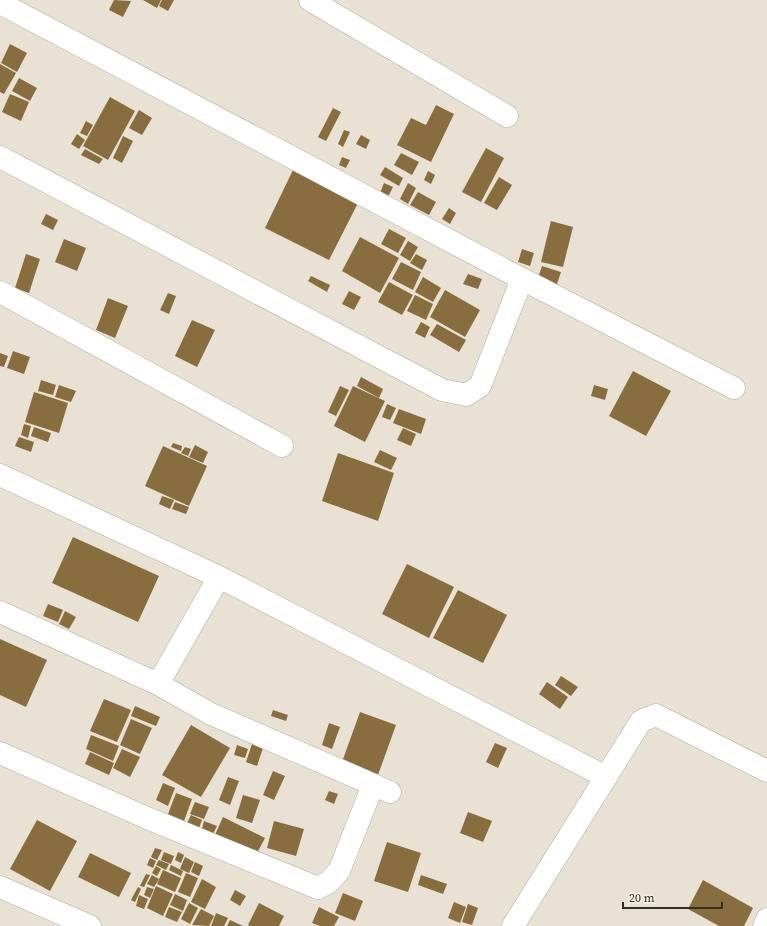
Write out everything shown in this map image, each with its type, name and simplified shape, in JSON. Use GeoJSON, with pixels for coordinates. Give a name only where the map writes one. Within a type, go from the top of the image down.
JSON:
{"type":"FeatureCollection","features":[{"type":"Feature","properties":{"kind":"street"},"geometry":{"type":"LineString","coordinates":[[310,0],[507,116]]}},
{"type":"Feature","properties":{"kind":"street"},"geometry":{"type":"LineString","coordinates":[[0,3],[522,280],[734,388]]}},
{"type":"Feature","properties":{"kind":"street"},"geometry":{"type":"LineString","coordinates":[[0,157],[442,390],[466,395],[480,386],[522,280]]}},
{"type":"Feature","properties":{"kind":"street"},"geometry":{"type":"LineString","coordinates":[[0,292],[282,446]]}},
{"type":"Feature","properties":{"kind":"street"},"geometry":{"type":"LineString","coordinates":[[0,475],[218,577],[606,777]]}},
{"type":"Feature","properties":{"kind":"street"},"geometry":{"type":"LineString","coordinates":[[158,684],[218,577]]}},
{"type":"Feature","properties":{"kind":"street"},"geometry":{"type":"LineString","coordinates":[[0,612],[158,684],[212,714],[381,789],[339,871],[329,882],[318,888],[147,818],[0,753]]}},
{"type":"Feature","properties":{"kind":"street"},"geometry":{"type":"LineString","coordinates":[[513,926],[641,721],[656,715],[767,771]]}},
{"type":"Feature","properties":{"kind":"street"},"geometry":{"type":"LineString","coordinates":[[0,887],[90,926]]}},
{"type":"Feature","properties":{"kind":"street"},"geometry":{"type":"LineString","coordinates":[[764,926],[767,919]]}},
{"type":"Feature","properties":{"kind":"building"},"geometry":{"type":"Polygon","coordinates":[[[114,0],[131,1],[123,17],[109,10],[114,0]]]}},
{"type":"Feature","properties":{"kind":"building"},"geometry":{"type":"Polygon","coordinates":[[[143,0],[161,0],[157,8],[143,0]]]}},
{"type":"Feature","properties":{"kind":"building"},"geometry":{"type":"Polygon","coordinates":[[[162,0],[174,0],[168,11],[159,6],[162,0]]]}},
{"type":"Feature","properties":{"kind":"building"},"geometry":{"type":"Polygon","coordinates":[[[10,44],[27,53],[17,72],[1,63],[10,44]]]}},
{"type":"Feature","properties":{"kind":"building"},"geometry":{"type":"Polygon","coordinates":[[[0,64],[16,73],[4,94],[0,92],[0,64]]]}},
{"type":"Feature","properties":{"kind":"building"},"geometry":{"type":"Polygon","coordinates":[[[19,78],[37,88],[30,101],[12,91],[19,78]]]}},
{"type":"Feature","properties":{"kind":"building"},"geometry":{"type":"Polygon","coordinates":[[[10,94],[29,102],[21,121],[2,112],[10,94]]]}},
{"type":"Feature","properties":{"kind":"building"},"geometry":{"type":"Polygon","coordinates":[[[110,97],[135,111],[108,160],[83,146],[110,97]]]}},
{"type":"Feature","properties":{"kind":"building"},"geometry":{"type":"Polygon","coordinates":[[[436,105],[454,114],[431,162],[397,145],[411,118],[426,125],[436,105]]]}},
{"type":"Feature","properties":{"kind":"building"},"geometry":{"type":"Polygon","coordinates":[[[333,108],[341,112],[326,141],[318,137],[333,108]]]}},
{"type":"Feature","properties":{"kind":"building"},"geometry":{"type":"Polygon","coordinates":[[[139,110],[152,118],[142,135],[129,128],[139,110]]]}},
{"type":"Feature","properties":{"kind":"building"},"geometry":{"type":"Polygon","coordinates":[[[86,121],[93,125],[87,136],[80,133],[86,121]]]}},
{"type":"Feature","properties":{"kind":"building"},"geometry":{"type":"Polygon","coordinates":[[[344,130],[350,132],[343,147],[338,144],[344,130]]]}},
{"type":"Feature","properties":{"kind":"building"},"geometry":{"type":"Polygon","coordinates":[[[77,134],[85,140],[79,149],[71,144],[77,134]]]}},
{"type":"Feature","properties":{"kind":"building"},"geometry":{"type":"Polygon","coordinates":[[[361,135],[370,140],[366,149],[356,144],[361,135]]]}},
{"type":"Feature","properties":{"kind":"building"},"geometry":{"type":"Polygon","coordinates":[[[123,136],[133,141],[122,163],[113,158],[123,136]]]}},
{"type":"Feature","properties":{"kind":"building"},"geometry":{"type":"Polygon","coordinates":[[[486,148],[504,158],[481,202],[462,192],[486,148]]]}},
{"type":"Feature","properties":{"kind":"building"},"geometry":{"type":"Polygon","coordinates":[[[85,149],[103,159],[99,164],[81,155],[85,149]]]}},
{"type":"Feature","properties":{"kind":"building"},"geometry":{"type":"Polygon","coordinates":[[[401,153],[419,162],[412,175],[394,165],[401,153]]]}},
{"type":"Feature","properties":{"kind":"building"},"geometry":{"type":"Polygon","coordinates":[[[342,157],[350,160],[346,168],[339,165],[342,157]]]}},
{"type":"Feature","properties":{"kind":"building"},"geometry":{"type":"Polygon","coordinates":[[[385,167],[403,178],[399,186],[380,175],[385,167]]]}},
{"type":"Feature","properties":{"kind":"building"},"geometry":{"type":"Polygon","coordinates":[[[293,170],[358,203],[329,260],[265,228],[293,170]]]}},
{"type":"Feature","properties":{"kind":"building"},"geometry":{"type":"Polygon","coordinates":[[[428,171],[435,175],[431,184],[424,180],[428,171]]]}},
{"type":"Feature","properties":{"kind":"building"},"geometry":{"type":"Polygon","coordinates":[[[499,177],[512,185],[497,210],[484,203],[499,177]]]}},
{"type":"Feature","properties":{"kind":"building"},"geometry":{"type":"Polygon","coordinates":[[[384,183],[393,187],[388,197],[380,193],[384,183]]]}},
{"type":"Feature","properties":{"kind":"building"},"geometry":{"type":"Polygon","coordinates":[[[408,183],[416,188],[408,204],[400,199],[408,183]]]}},
{"type":"Feature","properties":{"kind":"building"},"geometry":{"type":"Polygon","coordinates":[[[418,192],[436,202],[429,215],[410,205],[418,192]]]}},
{"type":"Feature","properties":{"kind":"building"},"geometry":{"type":"Polygon","coordinates":[[[449,208],[456,213],[450,224],[442,219],[449,208]]]}},
{"type":"Feature","properties":{"kind":"building"},"geometry":{"type":"Polygon","coordinates":[[[46,214],[58,220],[53,230],[41,224],[46,214]]]}},
{"type":"Feature","properties":{"kind":"building"},"geometry":{"type":"Polygon","coordinates":[[[551,221],[573,227],[563,267],[541,262],[551,221]]]}},
{"type":"Feature","properties":{"kind":"building"},"geometry":{"type":"Polygon","coordinates":[[[389,229],[406,238],[398,253],[381,244],[389,229]]]}},
{"type":"Feature","properties":{"kind":"building"},"geometry":{"type":"Polygon","coordinates":[[[360,237],[399,258],[380,293],[342,271],[360,237]]]}},
{"type":"Feature","properties":{"kind":"building"},"geometry":{"type":"Polygon","coordinates":[[[64,239],[86,248],[77,271],[55,262],[64,239]]]}},
{"type":"Feature","properties":{"kind":"building"},"geometry":{"type":"Polygon","coordinates":[[[408,241],[418,247],[410,261],[400,255],[408,241]]]}},
{"type":"Feature","properties":{"kind":"building"},"geometry":{"type":"Polygon","coordinates":[[[522,249],[534,253],[530,266],[518,262],[522,249]]]}},
{"type":"Feature","properties":{"kind":"building"},"geometry":{"type":"Polygon","coordinates":[[[26,254],[40,259],[29,293],[15,288],[26,254]]]}},
{"type":"Feature","properties":{"kind":"building"},"geometry":{"type":"Polygon","coordinates":[[[416,254],[427,260],[422,270],[410,263],[416,254]]]}},
{"type":"Feature","properties":{"kind":"building"},"geometry":{"type":"Polygon","coordinates":[[[401,262],[421,272],[413,290],[392,279],[401,262]]]}},
{"type":"Feature","properties":{"kind":"building"},"geometry":{"type":"Polygon","coordinates":[[[542,266],[561,272],[556,287],[537,281],[542,266]]]}},
{"type":"Feature","properties":{"kind":"building"},"geometry":{"type":"Polygon","coordinates":[[[468,274],[482,279],[478,289],[463,284],[468,274]]]}},
{"type":"Feature","properties":{"kind":"building"},"geometry":{"type":"Polygon","coordinates":[[[311,276],[330,285],[327,292],[308,281],[311,276]]]}},
{"type":"Feature","properties":{"kind":"building"},"geometry":{"type":"Polygon","coordinates":[[[423,277],[441,288],[433,302],[415,292],[423,277]]]}},
{"type":"Feature","properties":{"kind":"building"},"geometry":{"type":"Polygon","coordinates":[[[389,282],[413,295],[402,315],[378,302],[389,282]]]}},
{"type":"Feature","properties":{"kind":"building"},"geometry":{"type":"Polygon","coordinates":[[[445,290],[480,310],[465,337],[430,317],[445,290]]]}},
{"type":"Feature","properties":{"kind":"building"},"geometry":{"type":"Polygon","coordinates":[[[349,291],[361,297],[354,310],[342,304],[349,291]]]}},
{"type":"Feature","properties":{"kind":"building"},"geometry":{"type":"Polygon","coordinates":[[[168,293],[176,296],[169,314],[160,310],[168,293]]]}},
{"type":"Feature","properties":{"kind":"building"},"geometry":{"type":"Polygon","coordinates":[[[415,295],[433,304],[426,320],[407,311],[415,295]]]}},
{"type":"Feature","properties":{"kind":"building"},"geometry":{"type":"Polygon","coordinates":[[[108,298],[128,306],[115,338],[96,330],[108,298]]]}},
{"type":"Feature","properties":{"kind":"building"},"geometry":{"type":"Polygon","coordinates":[[[192,320],[215,330],[197,367],[175,356],[192,320]]]}},
{"type":"Feature","properties":{"kind":"building"},"geometry":{"type":"Polygon","coordinates":[[[421,322],[430,327],[425,338],[415,333],[421,322]]]}},
{"type":"Feature","properties":{"kind":"building"},"geometry":{"type":"Polygon","coordinates":[[[437,324],[466,340],[459,352],[430,335],[437,324]]]}},
{"type":"Feature","properties":{"kind":"building"},"geometry":{"type":"Polygon","coordinates":[[[13,351],[30,357],[24,374],[7,368],[13,351]]]}},
{"type":"Feature","properties":{"kind":"building"},"geometry":{"type":"Polygon","coordinates":[[[0,353],[8,356],[4,367],[0,366],[0,353]]]}},
{"type":"Feature","properties":{"kind":"building"},"geometry":{"type":"Polygon","coordinates":[[[633,371],[671,391],[646,436],[609,416],[633,371]]]}},
{"type":"Feature","properties":{"kind":"building"},"geometry":{"type":"Polygon","coordinates":[[[361,377],[383,389],[379,398],[357,386],[361,377]]]}},
{"type":"Feature","properties":{"kind":"building"},"geometry":{"type":"Polygon","coordinates":[[[41,380],[56,385],[53,395],[38,391],[41,380]]]}},
{"type":"Feature","properties":{"kind":"building"},"geometry":{"type":"Polygon","coordinates":[[[59,385],[76,391],[71,402],[55,397],[59,385]]]}},
{"type":"Feature","properties":{"kind":"building"},"geometry":{"type":"Polygon","coordinates":[[[594,385],[608,389],[605,400],[591,396],[594,385]]]}},
{"type":"Feature","properties":{"kind":"building"},"geometry":{"type":"Polygon","coordinates":[[[340,386],[349,390],[336,416],[328,412],[340,386]]]}},
{"type":"Feature","properties":{"kind":"building"},"geometry":{"type":"Polygon","coordinates":[[[353,386],[385,401],[365,442],[334,426],[353,386]]]}},
{"type":"Feature","properties":{"kind":"building"},"geometry":{"type":"Polygon","coordinates":[[[34,392],[68,403],[59,433],[25,422],[34,392]]]}},
{"type":"Feature","properties":{"kind":"building"},"geometry":{"type":"Polygon","coordinates":[[[387,404],[396,408],[390,420],[382,417],[387,404]]]}},
{"type":"Feature","properties":{"kind":"building"},"geometry":{"type":"Polygon","coordinates":[[[399,409],[426,419],[421,434],[393,423],[399,409]]]}},
{"type":"Feature","properties":{"kind":"building"},"geometry":{"type":"Polygon","coordinates":[[[24,424],[31,426],[28,438],[21,435],[24,424]]]}},
{"type":"Feature","properties":{"kind":"building"},"geometry":{"type":"Polygon","coordinates":[[[34,427],[51,433],[48,442],[31,436],[34,427]]]}},
{"type":"Feature","properties":{"kind":"building"},"geometry":{"type":"Polygon","coordinates":[[[403,428],[416,434],[411,446],[397,440],[403,428]]]}},
{"type":"Feature","properties":{"kind":"building"},"geometry":{"type":"Polygon","coordinates":[[[19,437],[34,442],[31,452],[15,446],[19,437]]]}},
{"type":"Feature","properties":{"kind":"building"},"geometry":{"type":"Polygon","coordinates":[[[173,443],[182,446],[181,451],[171,447],[173,443]]]}},
{"type":"Feature","properties":{"kind":"building"},"geometry":{"type":"Polygon","coordinates":[[[195,445],[208,452],[203,463],[189,457],[195,445]]]}},
{"type":"Feature","properties":{"kind":"building"},"geometry":{"type":"Polygon","coordinates":[[[163,446],[207,466],[189,506],[145,486],[163,446]]]}},
{"type":"Feature","properties":{"kind":"building"},"geometry":{"type":"Polygon","coordinates":[[[185,447],[191,449],[188,456],[181,453],[185,447]]]}},
{"type":"Feature","properties":{"kind":"building"},"geometry":{"type":"Polygon","coordinates":[[[380,450],[397,458],[391,470],[374,462],[380,450]]]}},
{"type":"Feature","properties":{"kind":"building"},"geometry":{"type":"Polygon","coordinates":[[[338,453],[394,473],[378,521],[322,501],[338,453]]]}},
{"type":"Feature","properties":{"kind":"building"},"geometry":{"type":"Polygon","coordinates":[[[162,496],[174,500],[170,509],[159,504],[162,496]]]}},
{"type":"Feature","properties":{"kind":"building"},"geometry":{"type":"Polygon","coordinates":[[[175,502],[189,507],[186,514],[172,509],[175,502]]]}},
{"type":"Feature","properties":{"kind":"building"},"geometry":{"type":"Polygon","coordinates":[[[73,537],[159,576],[138,622],[52,583],[73,537]]]}},
{"type":"Feature","properties":{"kind":"building"},"geometry":{"type":"Polygon","coordinates":[[[407,564],[454,587],[429,638],[382,614],[407,564]]]}},
{"type":"Feature","properties":{"kind":"building"},"geometry":{"type":"Polygon","coordinates":[[[458,590],[507,615],[483,663],[433,638],[458,590]]]}},
{"type":"Feature","properties":{"kind":"building"},"geometry":{"type":"Polygon","coordinates":[[[48,604],[63,610],[58,622],[43,616],[48,604]]]}},
{"type":"Feature","properties":{"kind":"building"},"geometry":{"type":"Polygon","coordinates":[[[65,611],[76,617],[69,629],[59,624],[65,611]]]}},
{"type":"Feature","properties":{"kind":"building"},"geometry":{"type":"Polygon","coordinates":[[[0,639],[47,660],[26,707],[0,695],[0,639]]]}},
{"type":"Feature","properties":{"kind":"building"},"geometry":{"type":"Polygon","coordinates":[[[561,676],[578,687],[571,696],[555,685],[561,676]]]}},
{"type":"Feature","properties":{"kind":"building"},"geometry":{"type":"Polygon","coordinates":[[[547,682],[568,697],[560,709],[539,694],[547,682]]]}},
{"type":"Feature","properties":{"kind":"building"},"geometry":{"type":"Polygon","coordinates":[[[104,699],[131,710],[117,742],[90,731],[104,699]]]}},
{"type":"Feature","properties":{"kind":"building"},"geometry":{"type":"Polygon","coordinates":[[[135,706],[160,717],[156,726],[131,716],[135,706]]]}},
{"type":"Feature","properties":{"kind":"building"},"geometry":{"type":"Polygon","coordinates":[[[273,710],[288,715],[286,721],[271,716],[273,710]]]}},
{"type":"Feature","properties":{"kind":"building"},"geometry":{"type":"Polygon","coordinates":[[[360,712],[396,725],[378,775],[342,762],[360,712]]]}},
{"type":"Feature","properties":{"kind":"building"},"geometry":{"type":"Polygon","coordinates":[[[131,719],[152,728],[140,754],[120,745],[131,719]]]}},
{"type":"Feature","properties":{"kind":"building"},"geometry":{"type":"Polygon","coordinates":[[[329,723],[340,727],[332,749],[322,745],[329,723]]]}},
{"type":"Feature","properties":{"kind":"building"},"geometry":{"type":"Polygon","coordinates":[[[191,725],[230,748],[201,797],[162,775],[191,725]]]}},
{"type":"Feature","properties":{"kind":"building"},"geometry":{"type":"Polygon","coordinates":[[[91,735],[119,746],[113,761],[86,749],[91,735]]]}},
{"type":"Feature","properties":{"kind":"building"},"geometry":{"type":"Polygon","coordinates":[[[253,741],[264,745],[257,766],[246,762],[253,741]]]}},
{"type":"Feature","properties":{"kind":"building"},"geometry":{"type":"Polygon","coordinates":[[[495,743],[507,748],[498,768],[486,762],[495,743]]]}},
{"type":"Feature","properties":{"kind":"building"},"geometry":{"type":"Polygon","coordinates":[[[237,745],[248,749],[245,758],[234,755],[237,745]]]}},
{"type":"Feature","properties":{"kind":"building"},"geometry":{"type":"Polygon","coordinates":[[[122,749],[140,757],[130,777],[113,768],[122,749]]]}},
{"type":"Feature","properties":{"kind":"building"},"geometry":{"type":"Polygon","coordinates":[[[90,752],[114,763],[109,775],[85,764],[90,752]]]}},
{"type":"Feature","properties":{"kind":"building"},"geometry":{"type":"Polygon","coordinates":[[[273,771],[285,776],[274,800],[263,795],[273,771]]]}},
{"type":"Feature","properties":{"kind":"building"},"geometry":{"type":"Polygon","coordinates":[[[228,777],[239,781],[230,805],[219,800],[228,777]]]}},
{"type":"Feature","properties":{"kind":"building"},"geometry":{"type":"Polygon","coordinates":[[[163,783],[175,788],[168,806],[156,800],[163,783]]]}},
{"type":"Feature","properties":{"kind":"building"},"geometry":{"type":"Polygon","coordinates":[[[329,791],[338,794],[334,804],[325,800],[329,791]]]}},
{"type":"Feature","properties":{"kind":"building"},"geometry":{"type":"Polygon","coordinates":[[[176,793],[192,799],[184,821],[168,814],[176,793]]]}},
{"type":"Feature","properties":{"kind":"building"},"geometry":{"type":"Polygon","coordinates":[[[243,795],[260,800],[252,823],[236,818],[243,795]]]}},
{"type":"Feature","properties":{"kind":"building"},"geometry":{"type":"Polygon","coordinates":[[[195,802],[209,807],[204,819],[190,814],[195,802]]]}},
{"type":"Feature","properties":{"kind":"building"},"geometry":{"type":"Polygon","coordinates":[[[468,812],[492,821],[483,842],[460,833],[468,812]]]}},
{"type":"Feature","properties":{"kind":"building"},"geometry":{"type":"Polygon","coordinates":[[[191,815],[202,820],[199,828],[187,823],[191,815]]]}},
{"type":"Feature","properties":{"kind":"building"},"geometry":{"type":"Polygon","coordinates":[[[223,817],[265,838],[255,857],[214,837],[223,817]]]}},
{"type":"Feature","properties":{"kind":"building"},"geometry":{"type":"Polygon","coordinates":[[[37,820],[77,841],[50,891],[10,869],[37,820]]]}},
{"type":"Feature","properties":{"kind":"building"},"geometry":{"type":"Polygon","coordinates":[[[204,821],[217,826],[213,834],[202,829],[204,821]]]}},
{"type":"Feature","properties":{"kind":"building"},"geometry":{"type":"Polygon","coordinates":[[[274,821],[304,829],[296,856],[267,848],[274,821]]]}},
{"type":"Feature","properties":{"kind":"building"},"geometry":{"type":"Polygon","coordinates":[[[387,842],[421,853],[408,892],[374,881],[387,842]]]}},
{"type":"Feature","properties":{"kind":"building"},"geometry":{"type":"Polygon","coordinates":[[[155,848],[162,850],[157,860],[151,857],[155,848]]]}},
{"type":"Feature","properties":{"kind":"building"},"geometry":{"type":"Polygon","coordinates":[[[164,852],[174,856],[171,864],[161,860],[164,852]]]}},
{"type":"Feature","properties":{"kind":"building"},"geometry":{"type":"Polygon","coordinates":[[[178,852],[184,855],[181,863],[175,860],[178,852]]]}},
{"type":"Feature","properties":{"kind":"building"},"geometry":{"type":"Polygon","coordinates":[[[90,853],[131,873],[119,897],[78,877],[90,853]]]}},
{"type":"Feature","properties":{"kind":"building"},"geometry":{"type":"Polygon","coordinates":[[[185,857],[194,862],[189,873],[180,869],[185,857]]]}},
{"type":"Feature","properties":{"kind":"building"},"geometry":{"type":"Polygon","coordinates":[[[150,858],[156,861],[153,868],[147,865],[150,858]]]}},
{"type":"Feature","properties":{"kind":"building"},"geometry":{"type":"Polygon","coordinates":[[[159,860],[169,864],[166,870],[156,865],[159,860]]]}},
{"type":"Feature","properties":{"kind":"building"},"geometry":{"type":"Polygon","coordinates":[[[195,862],[203,866],[199,876],[191,872],[195,862]]]}},
{"type":"Feature","properties":{"kind":"building"},"geometry":{"type":"Polygon","coordinates":[[[171,865],[183,871],[181,876],[169,870],[171,865]]]}},
{"type":"Feature","properties":{"kind":"building"},"geometry":{"type":"Polygon","coordinates":[[[156,866],[161,869],[157,876],[152,873],[156,866]]]}},
{"type":"Feature","properties":{"kind":"building"},"geometry":{"type":"Polygon","coordinates":[[[163,870],[181,878],[175,892],[157,884],[163,870]]]}},
{"type":"Feature","properties":{"kind":"building"},"geometry":{"type":"Polygon","coordinates":[[[186,873],[198,878],[190,897],[178,892],[186,873]]]}},
{"type":"Feature","properties":{"kind":"building"},"geometry":{"type":"Polygon","coordinates":[[[146,874],[150,875],[144,887],[140,886],[146,874]]]}},
{"type":"Feature","properties":{"kind":"building"},"geometry":{"type":"Polygon","coordinates":[[[152,875],[159,879],[154,887],[147,884],[152,875]]]}},
{"type":"Feature","properties":{"kind":"building"},"geometry":{"type":"Polygon","coordinates":[[[421,875],[447,884],[443,894],[418,885],[421,875]]]}},
{"type":"Feature","properties":{"kind":"building"},"geometry":{"type":"Polygon","coordinates":[[[202,879],[216,887],[205,909],[191,902],[202,879]]]}},
{"type":"Feature","properties":{"kind":"building"},"geometry":{"type":"Polygon","coordinates":[[[703,880],[753,908],[744,926],[719,926],[688,909],[703,880]]]}},
{"type":"Feature","properties":{"kind":"building"},"geometry":{"type":"Polygon","coordinates":[[[156,886],[173,894],[163,916],[147,908],[156,886]]]}},
{"type":"Feature","properties":{"kind":"building"},"geometry":{"type":"Polygon","coordinates":[[[138,887],[141,889],[135,902],[131,900],[138,887]]]}},
{"type":"Feature","properties":{"kind":"building"},"geometry":{"type":"Polygon","coordinates":[[[147,887],[154,889],[150,898],[144,895],[147,887]]]}},
{"type":"Feature","properties":{"kind":"building"},"geometry":{"type":"Polygon","coordinates":[[[235,890],[246,896],[240,906],[230,900],[235,890]]]}},
{"type":"Feature","properties":{"kind":"building"},"geometry":{"type":"Polygon","coordinates":[[[343,893],[363,901],[355,921],[335,913],[343,893]]]}},
{"type":"Feature","properties":{"kind":"building"},"geometry":{"type":"Polygon","coordinates":[[[175,894],[187,900],[183,911],[170,905],[175,894]]]}},
{"type":"Feature","properties":{"kind":"building"},"geometry":{"type":"Polygon","coordinates":[[[139,895],[148,899],[144,909],[136,906],[139,895]]]}},
{"type":"Feature","properties":{"kind":"building"},"geometry":{"type":"Polygon","coordinates":[[[454,902],[466,907],[460,923],[448,918],[454,902]]]}},
{"type":"Feature","properties":{"kind":"building"},"geometry":{"type":"Polygon","coordinates":[[[189,903],[198,908],[190,924],[181,919],[189,903]]]}},
{"type":"Feature","properties":{"kind":"building"},"geometry":{"type":"Polygon","coordinates":[[[259,903],[284,916],[279,926],[248,925],[259,903]]]}},
{"type":"Feature","properties":{"kind":"building"},"geometry":{"type":"Polygon","coordinates":[[[468,904],[478,908],[472,925],[462,922],[468,904]]]}},
{"type":"Feature","properties":{"kind":"building"},"geometry":{"type":"Polygon","coordinates":[[[169,907],[182,912],[177,922],[165,917],[169,907]]]}},
{"type":"Feature","properties":{"kind":"building"},"geometry":{"type":"Polygon","coordinates":[[[319,907],[339,917],[334,926],[320,926],[312,923],[319,907]]]}},
{"type":"Feature","properties":{"kind":"building"},"geometry":{"type":"Polygon","coordinates":[[[201,909],[214,916],[209,926],[192,925],[201,909]]]}},
{"type":"Feature","properties":{"kind":"building"},"geometry":{"type":"Polygon","coordinates":[[[216,913],[228,918],[224,926],[211,926],[216,913]]]}},
{"type":"Feature","properties":{"kind":"building"},"geometry":{"type":"Polygon","coordinates":[[[230,920],[243,926],[227,926],[230,920]]]}}]}
